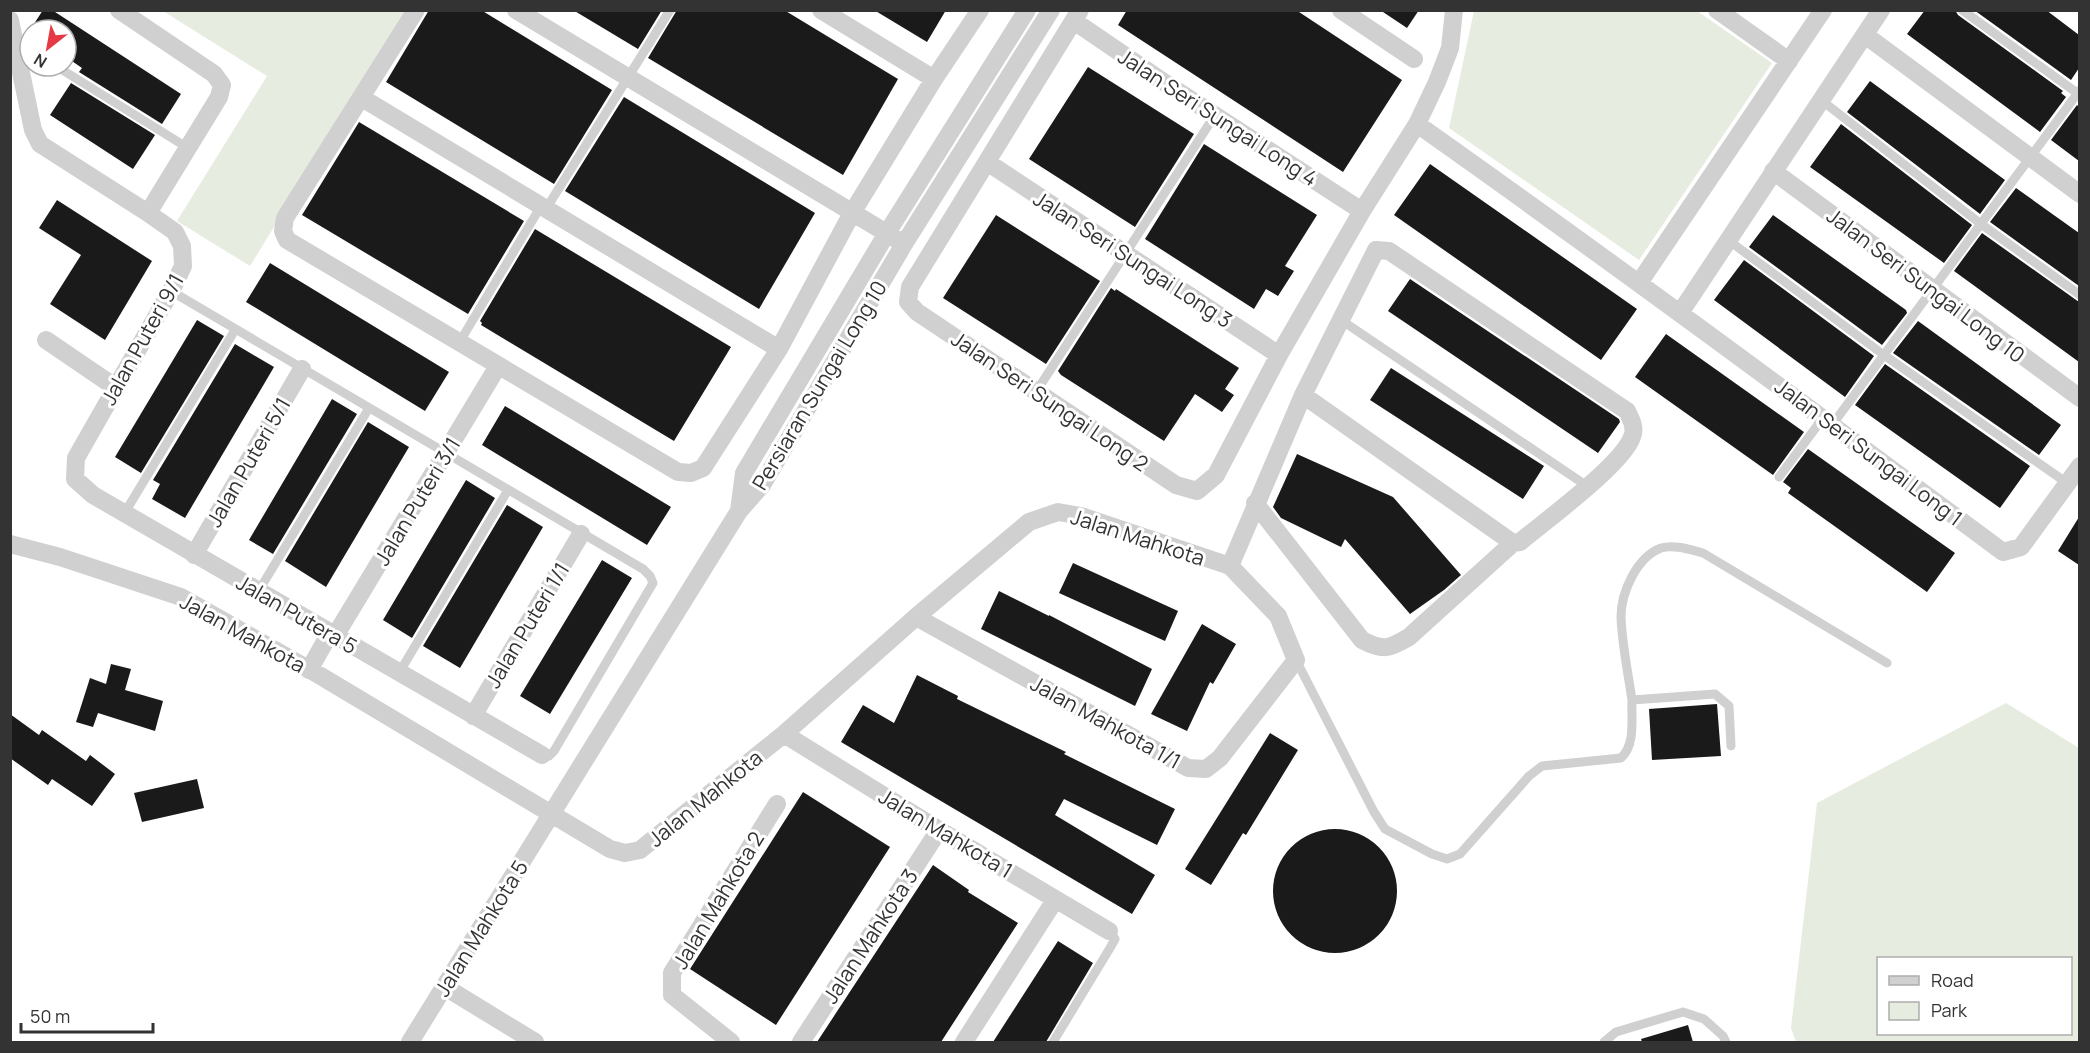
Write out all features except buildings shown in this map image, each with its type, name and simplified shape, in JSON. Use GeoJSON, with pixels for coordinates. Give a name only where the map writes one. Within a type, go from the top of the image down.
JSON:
{"type":"FeatureCollection","features":[{"type":"Feature","properties":{"kind":"street"},"geometry":{"type":"LineString","coordinates":[[119,10],[214,74],[222,85],[219,98],[148,213]]}},
{"type":"Feature","properties":{"kind":"street"},"geometry":{"type":"LineString","coordinates":[[416,10],[285,218],[283,231],[287,240],[678,472],[691,473],[703,468],[779,349],[852,213],[934,79],[980,10]]}},
{"type":"Feature","properties":{"kind":"street"},"geometry":{"type":"LineString","coordinates":[[516,10],[904,244]]}},
{"type":"Feature","properties":{"kind":"street"},"geometry":{"type":"LineString","coordinates":[[821,10],[934,79]]}},
{"type":"Feature","properties":{"kind":"street","name":"Persiaran Sungai Long 10"},"geometry":{"type":"LineString","coordinates":[[739,511],[744,473],[887,233],[1027,10]]}},
{"type":"Feature","properties":{"kind":"street","name":"Persiaran Sungai Long 10"},"geometry":{"type":"LineString","coordinates":[[739,511],[762,485],[904,244],[1051,10]]}},
{"type":"Feature","properties":{"kind":"street"},"geometry":{"type":"LineString","coordinates":[[1341,10],[1414,59]]}},
{"type":"Feature","properties":{"kind":"street"},"geometry":{"type":"LineString","coordinates":[[1279,355],[1362,211],[1417,124],[1450,48],[1454,10]]}},
{"type":"Feature","properties":{"kind":"street"},"geometry":{"type":"LineString","coordinates":[[1717,10],[1789,61]]}},
{"type":"Feature","properties":{"kind":"street"},"geometry":{"type":"LineString","coordinates":[[1639,283],[1823,10]]}},
{"type":"Feature","properties":{"kind":"street"},"geometry":{"type":"LineString","coordinates":[[1680,313],[1881,10]]}},
{"type":"Feature","properties":{"kind":"street"},"geometry":{"type":"LineString","coordinates":[[987,162],[1077,16]]}},
{"type":"Feature","properties":{"kind":"street","name":"Jalan Seri Sungai Long 4"},"geometry":{"type":"LineString","coordinates":[[1077,16],[1215,115],[1362,211]]}},
{"type":"Feature","properties":{"kind":"street"},"geometry":{"type":"LineString","coordinates":[[10,20],[18,37]]}},
{"type":"Feature","properties":{"kind":"street"},"geometry":{"type":"LineString","coordinates":[[1865,35],[2079,194]]}},
{"type":"Feature","properties":{"kind":"street","name":"Jalan Puteri 9/1"},"geometry":{"type":"LineString","coordinates":[[26,78],[33,130],[40,144],[175,232],[182,246],[183,266],[171,291],[76,458]]}},
{"type":"Feature","properties":{"kind":"street"},"geometry":{"type":"LineString","coordinates":[[362,98],[779,349]]}},
{"type":"Feature","properties":{"kind":"street","name":"Jalan Seri Sungai Long 1"},"geometry":{"type":"LineString","coordinates":[[1417,124],[1828,421],[2003,552],[2020,547],[2079,466]]}},
{"type":"Feature","properties":{"kind":"street","name":"Jalan Seri Sungai Long 3"},"geometry":{"type":"LineString","coordinates":[[987,162],[1279,355]]}},
{"type":"Feature","properties":{"kind":"street","name":"Jalan Seri Sungai Long 2"},"geometry":{"type":"LineString","coordinates":[[987,162],[910,287],[908,302],[917,312],[1176,485],[1197,490],[1216,475],[1279,355]]}},
{"type":"Feature","properties":{"kind":"street","name":"Jalan Seri Sungai Long 10"},"geometry":{"type":"LineString","coordinates":[[1773,171],[2079,398]]}},
{"type":"Feature","properties":{"kind":"street"},"geometry":{"type":"LineString","coordinates":[[1230,567],[1256,503],[1303,395],[1376,250],[1389,251],[1627,411],[1634,424],[1633,437],[1617,460],[1520,542],[1513,543],[1409,637],[1392,647],[1377,648],[1362,640],[1256,503]]}},
{"type":"Feature","properties":{"kind":"street"},"geometry":{"type":"LineString","coordinates":[[46,340],[116,387]]}},
{"type":"Feature","properties":{"kind":"street","name":"Jalan Puteri 3/1"},"geometry":{"type":"LineString","coordinates":[[314,673],[334,636],[498,366]]}},
{"type":"Feature","properties":{"kind":"street","name":"Jalan Puteri 5/1"},"geometry":{"type":"LineString","coordinates":[[194,555],[302,369]]}},
{"type":"Feature","properties":{"kind":"street"},"geometry":{"type":"LineString","coordinates":[[1303,395],[1513,543]]}},
{"type":"Feature","properties":{"kind":"street","name":"Jalan Putera 5"},"geometry":{"type":"LineString","coordinates":[[76,458],[75,479],[93,495],[542,755]]}},
{"type":"Feature","properties":{"kind":"street","name":"Jalan Mahkota 5"},"geometry":{"type":"LineString","coordinates":[[411,1042],[739,511]]}},
{"type":"Feature","properties":{"kind":"street","name":"Jalan Mahkota"},"geometry":{"type":"LineString","coordinates":[[10,544],[60,557],[181,597],[314,673],[610,849],[626,853],[640,850],[784,734],[916,617],[1029,522],[1058,512],[1081,516],[1230,567],[1278,616],[1296,660]]}},
{"type":"Feature","properties":{"kind":"street","name":"Jalan Puteri 1/1"},"geometry":{"type":"LineString","coordinates":[[473,716],[581,534]]}},
{"type":"Feature","properties":{"kind":"street","name":"Jalan Mahkota 1/1"},"geometry":{"type":"LineString","coordinates":[[916,617],[1188,768],[1206,769],[1220,758],[1296,660]]}},
{"type":"Feature","properties":{"kind":"street","name":"Jalan Mahkota 1"},"geometry":{"type":"LineString","coordinates":[[784,734],[1109,931]]}},
{"type":"Feature","properties":{"kind":"street","name":"Jalan Mahkota 2"},"geometry":{"type":"LineString","coordinates":[[731,1042],[672,995],[672,973],[777,804]]}},
{"type":"Feature","properties":{"kind":"street","name":"Jalan Mahkota 3"},"geometry":{"type":"LineString","coordinates":[[801,1042],[939,830]]}},
{"type":"Feature","properties":{"kind":"street"},"geometry":{"type":"LineString","coordinates":[[964,1042],[1055,900]]}},
{"type":"Feature","properties":{"kind":"street"},"geometry":{"type":"LineString","coordinates":[[445,987],[535,1042]]}},
{"type":"Feature","properties":{"kind":"lane"},"geometry":{"type":"LineString","coordinates":[[459,343],[670,10]]}},
{"type":"Feature","properties":{"kind":"lane"},"geometry":{"type":"LineString","coordinates":[[1779,477],[1884,356],[2079,93],[1962,10]]}},
{"type":"Feature","properties":{"kind":"lane"},"geometry":{"type":"LineString","coordinates":[[75,78],[188,148]]}},
{"type":"Feature","properties":{"kind":"lane"},"geometry":{"type":"LineString","coordinates":[[1821,100],[1981,224],[2079,295]]}},
{"type":"Feature","properties":{"kind":"lane"},"geometry":{"type":"LineString","coordinates":[[1036,392],[1215,115]]}},
{"type":"Feature","properties":{"kind":"lane"},"geometry":{"type":"LineString","coordinates":[[1728,240],[1884,356],[2067,483]]}},
{"type":"Feature","properties":{"kind":"lane"},"geometry":{"type":"LineString","coordinates":[[171,291],[643,569],[650,576],[652,583],[554,751],[549,756],[542,755]]}},
{"type":"Feature","properties":{"kind":"lane"},"geometry":{"type":"LineString","coordinates":[[1341,320],[1587,486]]}},
{"type":"Feature","properties":{"kind":"lane"},"geometry":{"type":"LineString","coordinates":[[124,514],[236,330]]}},
{"type":"Feature","properties":{"kind":"lane"},"geometry":{"type":"LineString","coordinates":[[258,592],[369,408]]}},
{"type":"Feature","properties":{"kind":"lane"},"geometry":{"type":"LineString","coordinates":[[399,673],[507,490]]}},
{"type":"Feature","properties":{"kind":"lane"},"geometry":{"type":"LineString","coordinates":[[1296,660],[1374,812],[1385,829],[1432,854],[1447,859],[1460,854],[1528,776],[1542,766],[1621,758],[1628,752],[1631,743],[1632,700],[1621,615],[1628,585],[1640,563],[1662,548],[1683,548],[1703,553],[1887,663]]}},
{"type":"Feature","properties":{"kind":"lane"},"geometry":{"type":"LineString","coordinates":[[1632,700],[1715,694],[1729,706],[1731,746]]}},
{"type":"Feature","properties":{"kind":"lane"},"geometry":{"type":"LineString","coordinates":[[1053,1042],[1110,948],[1114,939],[1109,931]]}},
{"type":"Feature","properties":{"kind":"lane"},"geometry":{"type":"LineString","coordinates":[[1604,1042],[1616,1032],[1683,1011],[1704,1019],[1723,1036],[1726,1042]]}},
{"type":"Feature","properties":{"kind":"green space"},"geometry":{"type":"Polygon","coordinates":[[[163,11],[407,11],[250,266],[177,221],[267,76],[163,11]]]}},
{"type":"Feature","properties":{"kind":"green space"},"geometry":{"type":"Polygon","coordinates":[[[1474,11],[1697,11],[1772,63],[1639,260],[1449,128],[1474,11]]]}},
{"type":"Feature","properties":{"kind":"green space"},"geometry":{"type":"Polygon","coordinates":[[[2006,703],[2079,748],[2079,1042],[1796,1042],[1791,1028],[1817,803],[2006,703]]]}}]}
